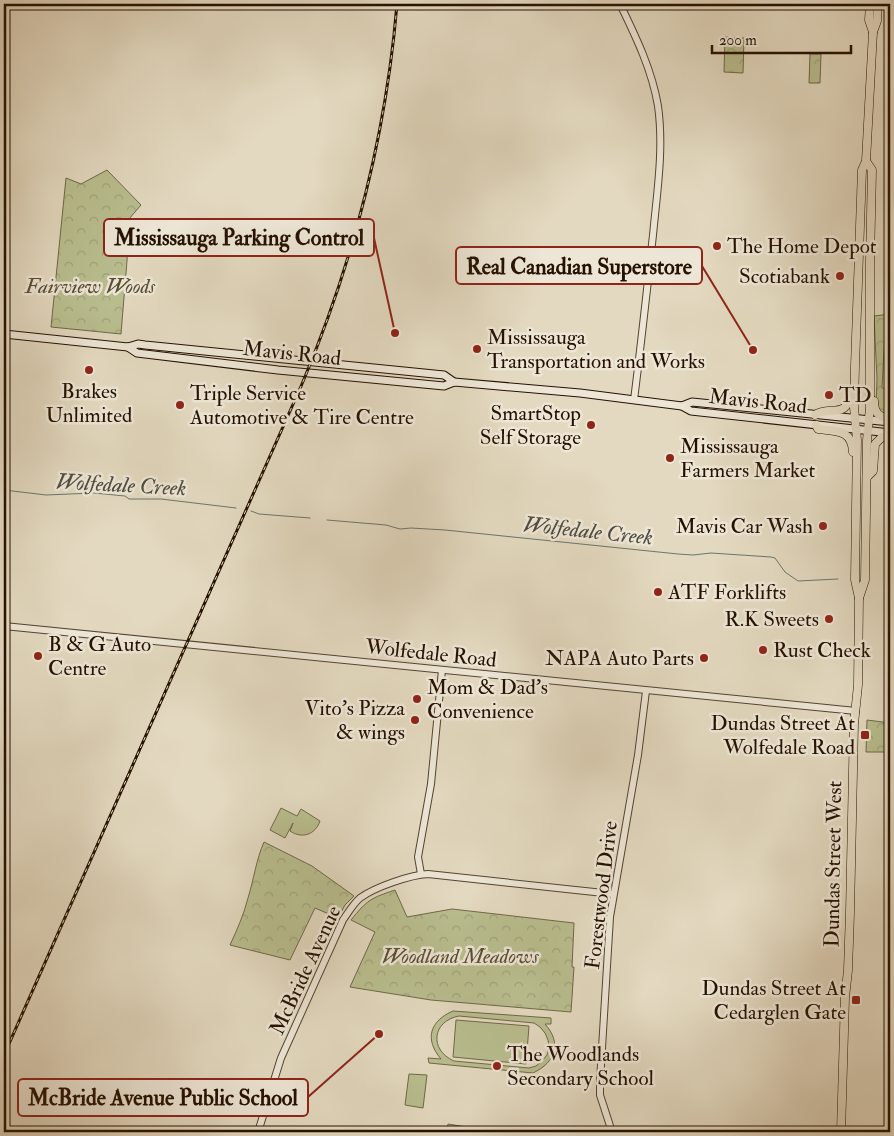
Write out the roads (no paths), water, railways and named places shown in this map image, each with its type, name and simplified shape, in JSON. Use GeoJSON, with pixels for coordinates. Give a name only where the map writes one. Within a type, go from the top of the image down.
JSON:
{"type":"FeatureCollection","features":[{"type":"Feature","properties":{"kind":"main road","name":"Dundas Street West"},"geometry":{"type":"LineString","coordinates":[[870,4],[869,20],[873,32]]}},
{"type":"Feature","properties":{"kind":"main road","name":"Dundas Street West"},"geometry":{"type":"LineString","coordinates":[[841,1132],[845,998],[849,941],[853,762],[858,685],[859,598],[855,580],[855,366],[862,170],[866,161],[873,32],[877,21],[878,4]]}},
{"type":"Feature","properties":{"kind":"main road","name":"Dundas Street West"},"geometry":{"type":"LineString","coordinates":[[859,598],[865,580],[870,364],[872,170],[866,161]]}},
{"type":"Feature","properties":{"kind":"main road","name":"Mavis Road"},"geometry":{"type":"LineString","coordinates":[[4,334],[128,347],[138,344],[427,374],[444,376],[454,382],[580,393],[682,406],[691,411],[890,434]]}},
{"type":"Feature","properties":{"kind":"main road","name":"Mavis Road"},"geometry":{"type":"LineString","coordinates":[[128,347],[136,353],[278,370],[444,386],[454,382]]}},
{"type":"Feature","properties":{"kind":"main road"},"geometry":{"type":"LineString","coordinates":[[870,364],[873,369],[874,408],[879,416],[890,421]]}},
{"type":"Feature","properties":{"kind":"main road"},"geometry":{"type":"LineString","coordinates":[[815,415],[820,411],[836,411],[846,406],[850,398],[851,371],[855,366]]}},
{"type":"Feature","properties":{"kind":"main road","name":"Mavis Road"},"geometry":{"type":"LineString","coordinates":[[682,406],[692,402],[890,421]]}},
{"type":"Feature","properties":{"kind":"main road"},"geometry":{"type":"LineString","coordinates":[[816,425],[818,429],[838,431],[846,434],[850,439],[853,458],[856,462]]}},
{"type":"Feature","properties":{"kind":"main road"},"geometry":{"type":"LineString","coordinates":[[867,477],[873,470],[874,444],[882,437],[890,434]]}},
{"type":"Feature","properties":{"kind":"street"},"geometry":{"type":"LineString","coordinates":[[620,4],[642,49],[647,65],[658,106],[661,142],[649,282],[634,400]]}},
{"type":"Feature","properties":{"kind":"street","name":"Wolfedale Road"},"geometry":{"type":"LineString","coordinates":[[4,626],[856,711]]}},
{"type":"Feature","properties":{"kind":"street"},"geometry":{"type":"LineString","coordinates":[[420,874],[418,857],[431,784],[442,670]]}},
{"type":"Feature","properties":{"kind":"street","name":"Forestwood Drive"},"geometry":{"type":"LineString","coordinates":[[612,1132],[600,1095],[610,917],[638,755],[646,691]]}},
{"type":"Feature","properties":{"kind":"street","name":"McBride Avenue"},"geometry":{"type":"LineString","coordinates":[[258,1132],[281,1058],[343,920],[360,899],[369,893],[420,874],[613,894]]}},
{"type":"Feature","properties":{"kind":"waterway","name":"Wolfedale Creek"},"geometry":{"type":"LineString","coordinates":[[4,490],[46,495],[94,493],[125,496],[129,499],[161,499],[236,508]]}},
{"type":"Feature","properties":{"kind":"waterway","name":"Wolfedale Creek"},"geometry":{"type":"LineString","coordinates":[[251,511],[259,514],[310,518]]}},
{"type":"Feature","properties":{"kind":"waterway","name":"Wolfedale Creek"},"geometry":{"type":"LineString","coordinates":[[327,520],[386,525],[400,529],[445,530],[678,554],[711,553],[771,557],[775,558],[785,572],[798,581],[838,579]]}},
{"type":"Feature","properties":{"kind":"railway"},"geometry":{"type":"LineString","coordinates":[[4,1055],[302,384],[320,338],[352,245],[376,150],[385,102],[397,4]]}},
{"type":"Feature","properties":{"kind":"place","name":"The Home Depot"},"geometry":{"type":"Point","coordinates":[717,246]}},
{"type":"Feature","properties":{"kind":"place","name":"Scotiabank"},"geometry":{"type":"Point","coordinates":[840,276]}},
{"type":"Feature","properties":{"kind":"place","name":"Mississauga Parking Control"},"geometry":{"type":"Point","coordinates":[395,333]}},
{"type":"Feature","properties":{"kind":"place","name":"Mississauga Transportation and Works"},"geometry":{"type":"Point","coordinates":[477,349]}},
{"type":"Feature","properties":{"kind":"place","name":"Real Canadian Superstore"},"geometry":{"type":"Point","coordinates":[753,350]}},
{"type":"Feature","properties":{"kind":"place","name":"Brakes Unlimited"},"geometry":{"type":"Point","coordinates":[89,370]}},
{"type":"Feature","properties":{"kind":"place","name":"TD"},"geometry":{"type":"Point","coordinates":[829,395]}},
{"type":"Feature","properties":{"kind":"place","name":"Triple Service Automotive & Tire Centre"},"geometry":{"type":"Point","coordinates":[180,405]}},
{"type":"Feature","properties":{"kind":"place","name":"SmartStop Self Storage"},"geometry":{"type":"Point","coordinates":[591,425]}},
{"type":"Feature","properties":{"kind":"place","name":"Mississauga Farmers Market"},"geometry":{"type":"Point","coordinates":[670,458]}},
{"type":"Feature","properties":{"kind":"place","name":"Mavis Car Wash"},"geometry":{"type":"Point","coordinates":[823,526]}},
{"type":"Feature","properties":{"kind":"place","name":"ATF Forklifts"},"geometry":{"type":"Point","coordinates":[658,592]}},
{"type":"Feature","properties":{"kind":"place","name":"R.K Sweets"},"geometry":{"type":"Point","coordinates":[829,619]}},
{"type":"Feature","properties":{"kind":"place","name":"Rust Check"},"geometry":{"type":"Point","coordinates":[763,650]}},
{"type":"Feature","properties":{"kind":"place","name":"B & G Auto Centre"},"geometry":{"type":"Point","coordinates":[38,656]}},
{"type":"Feature","properties":{"kind":"place","name":"NAPA Auto Parts"},"geometry":{"type":"Point","coordinates":[704,658]}},
{"type":"Feature","properties":{"kind":"place","name":"Mom & Dad's Convenience"},"geometry":{"type":"Point","coordinates":[417,699]}},
{"type":"Feature","properties":{"kind":"place","name":"Vito's Pizza & wings"},"geometry":{"type":"Point","coordinates":[415,720]}},
{"type":"Feature","properties":{"kind":"place","name":"Dundas Street At Wolfedale Road"},"geometry":{"type":"Point","coordinates":[865,735]}},
{"type":"Feature","properties":{"kind":"place","name":"Dundas Street At Cedarglen Gate"},"geometry":{"type":"Point","coordinates":[856,1000]}},
{"type":"Feature","properties":{"kind":"place","name":"McBride Avenue Public School"},"geometry":{"type":"Point","coordinates":[379,1034]}},
{"type":"Feature","properties":{"kind":"place","name":"The Woodlands Secondary School"},"geometry":{"type":"Point","coordinates":[497,1066]}},
{"type":"Feature","properties":{"kind":"park label","name":"Fairview Woods"},"geometry":{"type":"Point","coordinates":[90,286]}},
{"type":"Feature","properties":{"kind":"park label","name":"Woodland Meadows"},"geometry":{"type":"Point","coordinates":[460,956]}}]}
